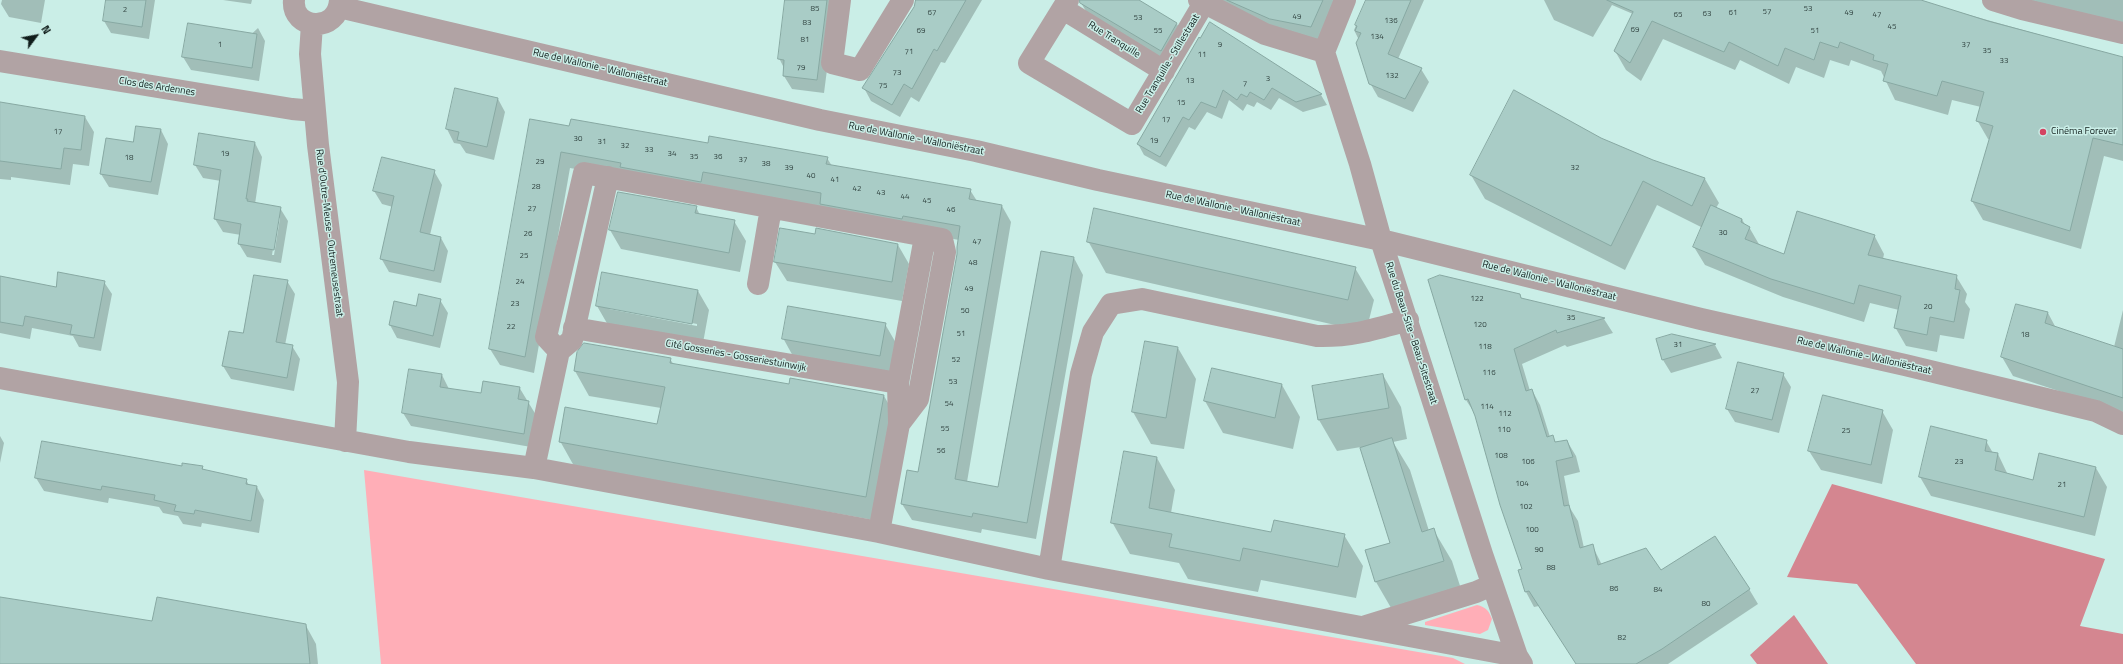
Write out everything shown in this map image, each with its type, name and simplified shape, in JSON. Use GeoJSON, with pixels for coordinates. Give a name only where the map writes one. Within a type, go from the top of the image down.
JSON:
{"type":"FeatureCollection","features":[{"type":"Feature","properties":{"kind":"street"},"geometry":{"type":"LineString","coordinates":[[294,0],[295,10],[299,16],[312,24],[326,23],[332,19],[339,4]]}},
{"type":"Feature","properties":{"kind":"street"},"geometry":{"type":"LineString","coordinates":[[840,0],[832,63],[860,70],[903,0]]}},
{"type":"Feature","properties":{"kind":"street"},"geometry":{"type":"LineString","coordinates":[[1324,52],[1345,0]]}},
{"type":"Feature","properties":{"kind":"street"},"geometry":{"type":"LineString","coordinates":[[1993,0],[2022,9],[2123,33]]}},
{"type":"Feature","properties":{"kind":"street","name":"Rue Tranquille - Stillestraat"},"geometry":{"type":"LineString","coordinates":[[1066,4],[1029,63],[1132,124],[1164,71],[1202,2],[1265,34],[1324,52]]}},
{"type":"Feature","properties":{"kind":"street","name":"Rue de Wallonie - Walloniëstraat"},"geometry":{"type":"LineString","coordinates":[[339,4],[820,120],[976,151],[1106,182],[1381,240],[1694,318],[1905,365],[2081,408],[2096,412],[2123,424]]}},
{"type":"Feature","properties":{"kind":"street","name":"Rue Tranquille"},"geometry":{"type":"LineString","coordinates":[[1066,4],[1164,71]]}},
{"type":"Feature","properties":{"kind":"street","name":"Rue d'Outre-Meuse - Outremeusestraat"},"geometry":{"type":"LineString","coordinates":[[312,24],[310,54],[314,111],[348,382],[345,441]]}},
{"type":"Feature","properties":{"kind":"street","name":"Rue du Beau-Site - Beau-Sitestraat"},"geometry":{"type":"LineString","coordinates":[[1324,52],[1360,164],[1381,240],[1408,320],[1492,585],[1520,660]]}},
{"type":"Feature","properties":{"kind":"street","name":"Clos des Ardennes"},"geometry":{"type":"LineString","coordinates":[[0,61],[292,109],[314,111]]}},
{"type":"Feature","properties":{"kind":"street"},"geometry":{"type":"LineString","coordinates":[[559,351],[546,337],[584,173],[942,239],[945,252],[918,399],[899,424]]}},
{"type":"Feature","properties":{"kind":"street"},"geometry":{"type":"LineString","coordinates":[[534,468],[559,351],[572,340],[608,177]]}},
{"type":"Feature","properties":{"kind":"street"},"geometry":{"type":"LineString","coordinates":[[758,284],[771,208]]}},
{"type":"Feature","properties":{"kind":"street"},"geometry":{"type":"LineString","coordinates":[[879,532],[899,424],[898,383],[925,237]]}},
{"type":"Feature","properties":{"kind":"street"},"geometry":{"type":"LineString","coordinates":[[1049,569],[1081,374],[1093,332],[1111,304],[1142,298],[1317,336],[1342,336],[1364,333],[1408,320]]}},
{"type":"Feature","properties":{"kind":"street","name":"Cité Gosseries - Gosseriestuinwijk"},"geometry":{"type":"LineString","coordinates":[[574,328],[898,383]]}},
{"type":"Feature","properties":{"kind":"street"},"geometry":{"type":"LineString","coordinates":[[0,378],[409,452],[534,468],[879,532],[1049,569],[1361,627],[1520,660]]}},
{"type":"Feature","properties":{"kind":"street"},"geometry":{"type":"LineString","coordinates":[[1361,627],[1462,597],[1492,585]]}},
{"type":"Feature","properties":{"kind":"shaded area"},"geometry":{"type":"Polygon","coordinates":[[[364,470],[1453,658],[1465,664],[381,664],[364,470]]]}},
{"type":"Feature","properties":{"kind":"shaded area"},"geometry":{"type":"Polygon","coordinates":[[[1832,484],[2105,559],[2080,626],[2123,634],[2123,664],[1916,664],[1857,584],[1787,577],[1832,484]]]}},
{"type":"Feature","properties":{"kind":"shaded area"},"geometry":{"type":"Polygon","coordinates":[[[1477,605],[1487,610],[1492,619],[1488,630],[1480,634],[1425,625],[1425,622],[1477,605]]]}},
{"type":"Feature","properties":{"kind":"shaded area"},"geometry":{"type":"Polygon","coordinates":[[[1794,615],[1828,664],[1757,664],[1750,655],[1794,615]]]}},
{"type":"Feature","properties":{"kind":"building"},"geometry":{"type":"Polygon","coordinates":[[[106,0],[146,0],[142,27],[103,21],[106,0]]]}},
{"type":"Feature","properties":{"kind":"building"},"geometry":{"type":"Polygon","coordinates":[[[785,0],[827,0],[817,80],[783,76],[784,60],[778,59],[785,0]]]}},
{"type":"Feature","properties":{"kind":"building"},"geometry":{"type":"Polygon","coordinates":[[[916,0],[966,0],[937,51],[934,49],[912,89],[904,84],[892,105],[862,88],[914,7],[916,0]]]}},
{"type":"Feature","properties":{"kind":"building"},"geometry":{"type":"Polygon","coordinates":[[[1080,0],[1139,0],[1177,23],[1161,51],[1080,3],[1080,0]]]}},
{"type":"Feature","properties":{"kind":"building"},"geometry":{"type":"Polygon","coordinates":[[[1227,0],[1323,0],[1311,27],[1270,19],[1227,0]]]}},
{"type":"Feature","properties":{"kind":"building"},"geometry":{"type":"Polygon","coordinates":[[[1366,0],[1411,0],[1388,54],[1422,68],[1405,99],[1369,84],[1356,43],[1361,33],[1355,31],[1357,26],[1355,25],[1366,0]]]}},
{"type":"Feature","properties":{"kind":"building"},"geometry":{"type":"Polygon","coordinates":[[[1607,0],[1921,0],[1988,21],[2123,57],[2123,145],[2093,138],[2070,231],[1971,201],[1993,126],[1976,121],[1984,92],[1942,81],[1937,96],[1883,81],[1888,64],[1873,60],[1874,55],[1840,42],[1838,48],[1820,42],[1814,60],[1785,48],[1778,66],[1729,42],[1724,52],[1652,21],[1630,63],[1614,51],[1633,12],[1607,0]]]}},
{"type":"Feature","properties":{"kind":"building"},"geometry":{"type":"Polygon","coordinates":[[[1210,22],[1322,94],[1296,102],[1272,88],[1264,100],[1250,92],[1247,97],[1241,94],[1237,100],[1223,90],[1216,108],[1201,102],[1189,120],[1183,117],[1160,157],[1137,144],[1199,37],[1200,38],[1210,22]]]}},
{"type":"Feature","properties":{"kind":"building"},"geometry":{"type":"Polygon","coordinates":[[[188,23],[257,34],[252,68],[182,57],[188,23]]]}},
{"type":"Feature","properties":{"kind":"building"},"geometry":{"type":"Polygon","coordinates":[[[455,88],[498,98],[487,147],[457,140],[459,132],[446,129],[455,88]]]}},
{"type":"Feature","properties":{"kind":"building"},"geometry":{"type":"Polygon","coordinates":[[[1514,90],[1601,138],[1653,160],[1705,178],[1692,206],[1643,181],[1611,246],[1470,175],[1514,90]]]}},
{"type":"Feature","properties":{"kind":"building"},"geometry":{"type":"Polygon","coordinates":[[[0,102],[85,116],[81,150],[64,148],[61,169],[0,161],[0,102]]]}},
{"type":"Feature","properties":{"kind":"building"},"geometry":{"type":"Polygon","coordinates":[[[530,119],[569,126],[571,119],[708,143],[709,136],[828,157],[826,164],[971,189],[969,199],[1002,205],[955,479],[998,487],[1041,251],[1074,257],[1027,523],[973,513],[972,517],[901,504],[907,470],[918,472],[957,254],[960,226],[903,216],[902,219],[820,204],[821,193],[703,172],[701,182],[620,167],[621,163],[561,152],[525,357],[489,349],[530,119]]]}},
{"type":"Feature","properties":{"kind":"building"},"geometry":{"type":"Polygon","coordinates":[[[136,126],[161,129],[151,182],[100,174],[106,138],[133,142],[136,126]]]}},
{"type":"Feature","properties":{"kind":"building"},"geometry":{"type":"Polygon","coordinates":[[[199,133],[255,142],[246,199],[248,199],[247,201],[281,207],[274,250],[238,244],[241,224],[214,219],[221,170],[194,165],[199,133]]]}},
{"type":"Feature","properties":{"kind":"building"},"geometry":{"type":"Polygon","coordinates":[[[382,157],[435,170],[420,232],[441,237],[434,271],[380,259],[394,196],[373,191],[382,157]]]}},
{"type":"Feature","properties":{"kind":"building"},"geometry":{"type":"Polygon","coordinates":[[[618,192],[697,206],[695,213],[735,220],[729,253],[609,230],[618,192]]]}},
{"type":"Feature","properties":{"kind":"building"},"geometry":{"type":"Polygon","coordinates":[[[1711,205],[1742,219],[1741,222],[1750,227],[1745,239],[1784,254],[1797,211],[1875,235],[1868,255],[1957,275],[1955,289],[1960,290],[1954,322],[1930,317],[1927,335],[1894,328],[1901,296],[1859,285],[1854,304],[1771,279],[1693,247],[1711,205]]]}},
{"type":"Feature","properties":{"kind":"building"},"geometry":{"type":"Polygon","coordinates":[[[1094,208],[1356,267],[1348,300],[1087,242],[1094,208]]]}},
{"type":"Feature","properties":{"kind":"building"},"geometry":{"type":"Polygon","coordinates":[[[780,228],[815,234],[816,228],[898,244],[892,282],[774,262],[780,228]]]}},
{"type":"Feature","properties":{"kind":"building"},"geometry":{"type":"Polygon","coordinates":[[[58,272],[105,281],[94,338],[70,334],[72,325],[25,316],[23,326],[0,322],[0,276],[56,287],[58,272]]]}},
{"type":"Feature","properties":{"kind":"building"},"geometry":{"type":"Polygon","coordinates":[[[602,272],[698,290],[692,324],[596,306],[602,272]]]}},
{"type":"Feature","properties":{"kind":"building"},"geometry":{"type":"Polygon","coordinates":[[[254,275],[288,280],[276,342],[293,345],[287,378],[222,366],[229,331],[243,333],[254,275]]]}},
{"type":"Feature","properties":{"kind":"building"},"geometry":{"type":"Polygon","coordinates":[[[1440,275],[1520,294],[1521,298],[1605,318],[1557,333],[1556,330],[1514,349],[1526,391],[1532,389],[1547,437],[1553,435],[1555,442],[1567,440],[1573,457],[1556,461],[1564,506],[1569,505],[1580,548],[1593,544],[1598,565],[1646,548],[1661,570],[1715,536],[1750,589],[1662,649],[1636,664],[1576,664],[1529,591],[1525,592],[1518,570],[1522,569],[1500,505],[1475,416],[1468,399],[1465,400],[1428,280],[1440,275]]]}},
{"type":"Feature","properties":{"kind":"building"},"geometry":{"type":"Polygon","coordinates":[[[419,294],[441,299],[433,336],[389,325],[394,301],[416,306],[419,294]]]}},
{"type":"Feature","properties":{"kind":"building"},"geometry":{"type":"Polygon","coordinates":[[[2016,304],[2048,312],[2045,323],[2123,349],[2123,398],[2001,357],[2016,304]]]}},
{"type":"Feature","properties":{"kind":"building"},"geometry":{"type":"Polygon","coordinates":[[[788,306],[886,323],[880,356],[782,339],[788,306]]]}},
{"type":"Feature","properties":{"kind":"building"},"geometry":{"type":"Polygon","coordinates":[[[1672,334],[1716,344],[1662,360],[1656,339],[1672,334]]]}},
{"type":"Feature","properties":{"kind":"building"},"geometry":{"type":"Polygon","coordinates":[[[1145,341],[1178,347],[1166,418],[1132,412],[1145,341]]]}},
{"type":"Feature","properties":{"kind":"building"},"geometry":{"type":"Polygon","coordinates":[[[584,343],[671,358],[670,363],[789,384],[790,378],[884,395],[866,497],[559,442],[565,407],[657,424],[665,387],[574,371],[577,352],[584,343]]]}},
{"type":"Feature","properties":{"kind":"building"},"geometry":{"type":"Polygon","coordinates":[[[1738,362],[1784,373],[1772,420],[1726,409],[1738,362]]]}},
{"type":"Feature","properties":{"kind":"building"},"geometry":{"type":"Polygon","coordinates":[[[1212,368],[1282,384],[1275,418],[1204,401],[1212,368]]]}},
{"type":"Feature","properties":{"kind":"building"},"geometry":{"type":"Polygon","coordinates":[[[409,369],[442,374],[440,387],[481,393],[483,381],[520,387],[518,399],[529,401],[524,434],[402,413],[409,369]]]}},
{"type":"Feature","properties":{"kind":"building"},"geometry":{"type":"Polygon","coordinates":[[[1383,374],[1389,408],[1318,420],[1312,386],[1383,374]]]}},
{"type":"Feature","properties":{"kind":"building"},"geometry":{"type":"Polygon","coordinates":[[[1823,395],[1883,410],[1871,465],[1808,451],[1823,395]]]}},
{"type":"Feature","properties":{"kind":"building"},"geometry":{"type":"Polygon","coordinates":[[[1931,426],[1987,440],[1985,451],[1998,453],[1995,470],[2033,480],[2039,453],[2096,467],[2084,517],[1919,477],[1931,426]]]}},
{"type":"Feature","properties":{"kind":"building"},"geometry":{"type":"Polygon","coordinates":[[[1392,438],[1422,532],[1434,528],[1444,561],[1375,582],[1365,550],[1390,543],[1360,448],[1392,438]]]}},
{"type":"Feature","properties":{"kind":"building"},"geometry":{"type":"Polygon","coordinates":[[[42,441],[182,466],[182,463],[203,466],[202,469],[247,479],[246,484],[257,486],[251,521],[195,510],[194,514],[174,511],[176,505],[154,500],[155,495],[102,486],[101,490],[35,478],[42,441]]]}},
{"type":"Feature","properties":{"kind":"building"},"geometry":{"type":"Polygon","coordinates":[[[1124,451],[1157,457],[1149,508],[1271,532],[1274,520],[1345,534],[1338,567],[1243,548],[1240,561],[1169,547],[1172,534],[1111,523],[1124,451]]]}},
{"type":"Feature","properties":{"kind":"building"},"geometry":{"type":"Polygon","coordinates":[[[0,597],[152,621],[157,597],[306,624],[310,664],[0,664],[0,597]]]}},
{"type":"Feature","properties":{"kind":"place","name":"Cinéma Forever"},"geometry":{"type":"Point","coordinates":[2043,132]}}]}
